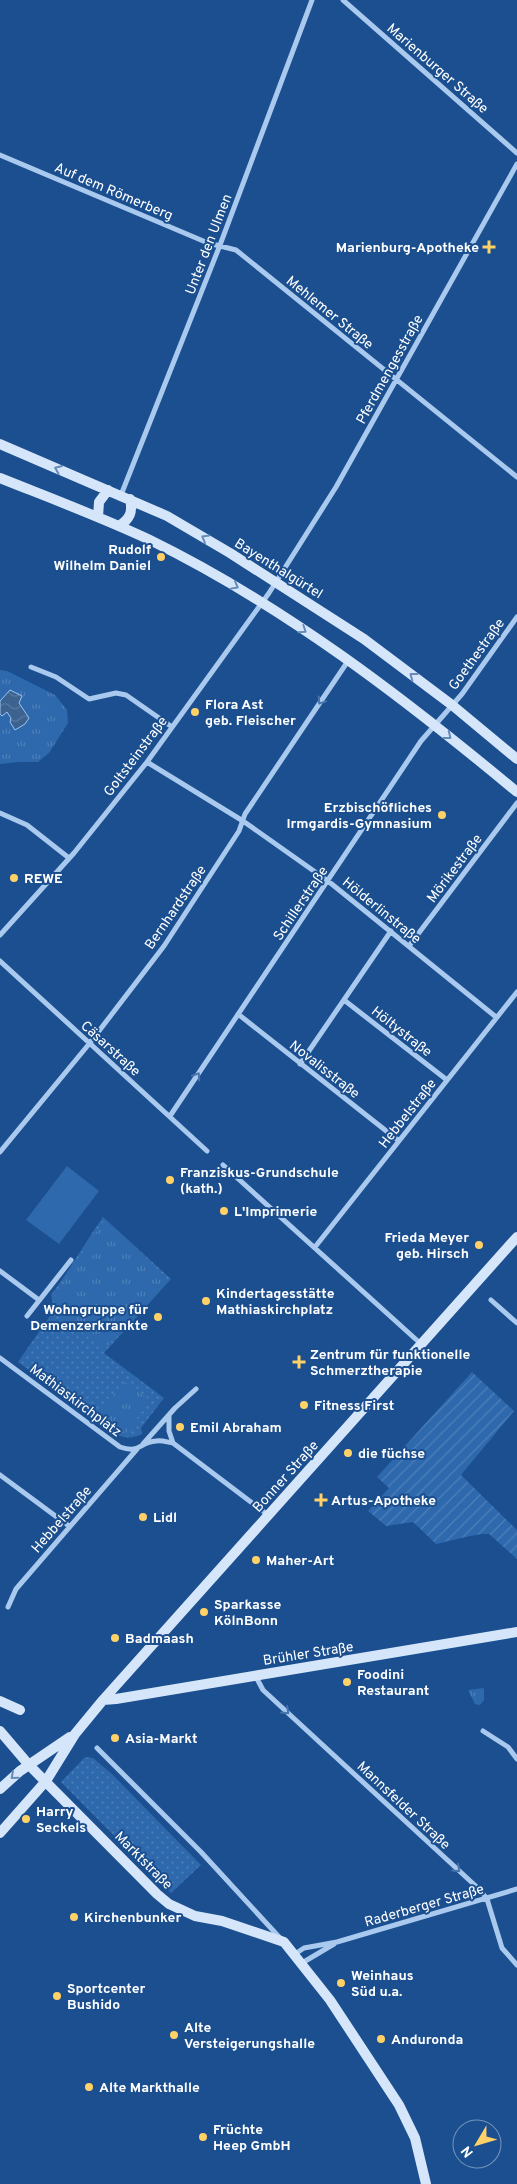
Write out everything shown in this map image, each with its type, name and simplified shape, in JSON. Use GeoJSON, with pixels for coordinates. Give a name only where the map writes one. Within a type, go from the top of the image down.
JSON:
{"type":"FeatureCollection","features":[{"type":"Feature","properties":{"kind":"main road","name":"Bayenthalgürtel"},"geometry":{"type":"LineString","coordinates":[[0,444],[167,516],[276,582],[364,639],[452,705],[517,759]]}},
{"type":"Feature","properties":{"kind":"main road"},"geometry":{"type":"LineString","coordinates":[[0,478],[98,517],[151,541],[262,603],[348,661],[434,725],[517,792]]}},
{"type":"Feature","properties":{"kind":"main road"},"geometry":{"type":"LineString","coordinates":[[98,517],[99,502],[108,490]]}},
{"type":"Feature","properties":{"kind":"main road"},"geometry":{"type":"LineString","coordinates":[[119,526],[131,515],[126,497]]}},
{"type":"Feature","properties":{"kind":"main road","name":"Bonner Straße"},"geometry":{"type":"LineString","coordinates":[[0,1833],[46,1781],[75,1734],[103,1700],[517,1237]]}},
{"type":"Feature","properties":{"kind":"main road","name":"Brühler Straße"},"geometry":{"type":"LineString","coordinates":[[103,1700],[517,1632]]}},
{"type":"Feature","properties":{"kind":"main road"},"geometry":{"type":"LineString","coordinates":[[0,1702],[20,1710]]}},
{"type":"Feature","properties":{"kind":"main road","name":"Marktstraße"},"geometry":{"type":"LineString","coordinates":[[0,1731],[32,1768],[169,1904],[195,1916],[222,1921],[284,1942],[302,1963],[363,2048],[399,2105],[415,2138],[426,2184]]}},
{"type":"Feature","properties":{"kind":"main road","name":"Bonner Straße"},"geometry":{"type":"LineString","coordinates":[[0,1789],[32,1768],[75,1734]]}},
{"type":"Feature","properties":{"kind":"street","name":"Unter den Ulmen"},"geometry":{"type":"LineString","coordinates":[[126,497],[312,0]]}},
{"type":"Feature","properties":{"kind":"street","name":"Marienburger Straße"},"geometry":{"type":"LineString","coordinates":[[343,0],[517,153]]}},
{"type":"Feature","properties":{"kind":"street","name":"Auf dem Römerberg"},"geometry":{"type":"LineString","coordinates":[[0,155],[181,232],[208,243],[220,245]]}},
{"type":"Feature","properties":{"kind":"street","name":"Pferdmengesstraße"},"geometry":{"type":"LineString","coordinates":[[276,582],[336,487],[517,164]]}},
{"type":"Feature","properties":{"kind":"street","name":"Mehlemer Straße"},"geometry":{"type":"LineString","coordinates":[[220,245],[236,250],[517,476]]}},
{"type":"Feature","properties":{"kind":"street","name":"Goltsteinstraße"},"geometry":{"type":"LineString","coordinates":[[0,935],[69,858],[147,762],[276,582]]}},
{"type":"Feature","properties":{"kind":"street","name":"Goethestraße"},"geometry":{"type":"LineString","coordinates":[[452,705],[517,617]]}},
{"type":"Feature","properties":{"kind":"street","name":"Bernhardstraße"},"geometry":{"type":"LineString","coordinates":[[0,1152],[89,1044],[164,946],[239,831],[245,814],[348,661]]}},
{"type":"Feature","properties":{"kind":"street"},"geometry":{"type":"LineString","coordinates":[[31,668],[56,677],[89,699],[116,693],[126,695],[172,728]]}},
{"type":"Feature","properties":{"kind":"street","name":"Schillerstraße"},"geometry":{"type":"LineString","coordinates":[[170,1116],[434,725],[452,705]]}},
{"type":"Feature","properties":{"kind":"street","name":"Hölderlinstraße"},"geometry":{"type":"LineString","coordinates":[[147,762],[243,821],[328,882],[496,1017]]}},
{"type":"Feature","properties":{"kind":"street","name":"Mörikestraße"},"geometry":{"type":"LineString","coordinates":[[409,946],[517,803]]}},
{"type":"Feature","properties":{"kind":"street"},"geometry":{"type":"LineString","coordinates":[[0,813],[27,825],[69,858]]}},
{"type":"Feature","properties":{"kind":"street"},"geometry":{"type":"LineString","coordinates":[[300,1064],[390,931]]}},
{"type":"Feature","properties":{"kind":"street","name":"Cäsarstraße"},"geometry":{"type":"LineString","coordinates":[[0,961],[208,1151]]}},
{"type":"Feature","properties":{"kind":"street","name":"Hebbelstraße"},"geometry":{"type":"LineString","coordinates":[[315,1247],[517,992]]}},
{"type":"Feature","properties":{"kind":"street","name":"Höltystraße"},"geometry":{"type":"LineString","coordinates":[[344,1000],[447,1080]]}},
{"type":"Feature","properties":{"kind":"street","name":"Novalisstraße"},"geometry":{"type":"LineString","coordinates":[[238,1014],[399,1141]]}},
{"type":"Feature","properties":{"kind":"street"},"geometry":{"type":"LineString","coordinates":[[223,1165],[421,1344]]}},
{"type":"Feature","properties":{"kind":"street"},"geometry":{"type":"LineString","coordinates":[[27,1316],[71,1260]]}},
{"type":"Feature","properties":{"kind":"street"},"geometry":{"type":"LineString","coordinates":[[0,1271],[39,1300]]}},
{"type":"Feature","properties":{"kind":"street"},"geometry":{"type":"LineString","coordinates":[[491,1300],[517,1323]]}},
{"type":"Feature","properties":{"kind":"street","name":"Mathiaskirchplatz"},"geometry":{"type":"LineString","coordinates":[[0,1358],[120,1447],[129,1450],[139,1448],[154,1441],[172,1443]]}},
{"type":"Feature","properties":{"kind":"street"},"geometry":{"type":"LineString","coordinates":[[139,1448],[196,1389]]}},
{"type":"Feature","properties":{"kind":"street"},"geometry":{"type":"LineString","coordinates":[[168,1416],[168,1432],[172,1443],[268,1515]]}},
{"type":"Feature","properties":{"kind":"street","name":"Hebbelstraße"},"geometry":{"type":"LineString","coordinates":[[8,1607],[16,1590],[68,1526],[139,1448]]}},
{"type":"Feature","properties":{"kind":"street"},"geometry":{"type":"LineString","coordinates":[[0,1475],[68,1526]]}},
{"type":"Feature","properties":{"kind":"street","name":"Mannsfelder Straße"},"geometry":{"type":"LineString","coordinates":[[255,1675],[262,1690],[480,1890],[487,1899],[502,1948],[517,1965]]}},
{"type":"Feature","properties":{"kind":"street"},"geometry":{"type":"LineString","coordinates":[[483,1731],[508,1747],[517,1759]]}},
{"type":"Feature","properties":{"kind":"street","name":"Marktstraße"},"geometry":{"type":"LineString","coordinates":[[97,1748],[212,1864],[284,1942]]}},
{"type":"Feature","properties":{"kind":"street","name":"Raderberger Straße"},"geometry":{"type":"LineString","coordinates":[[295,1954],[304,1948],[337,1942],[517,1889]]}},
{"type":"Feature","properties":{"kind":"street","name":"Raderberger Straße"},"geometry":{"type":"LineString","coordinates":[[302,1963],[337,1942]]}},
{"type":"Feature","properties":{"kind":"green space"},"geometry":{"type":"Polygon","coordinates":[[[0,670],[7,671],[55,695],[67,710],[68,723],[49,753],[38,762],[0,764],[0,670]]]}},
{"type":"Feature","properties":{"kind":"green space"},"geometry":{"type":"Polygon","coordinates":[[[67,1166],[99,1191],[59,1244],[26,1220],[67,1166]]]}},
{"type":"Feature","properties":{"kind":"green space"},"geometry":{"type":"Polygon","coordinates":[[[103,1217],[171,1279],[104,1353],[164,1398],[141,1428],[142,1434],[132,1437],[122,1437],[116,1434],[18,1362],[54,1310],[51,1295],[103,1217]]]}},
{"type":"Feature","properties":{"kind":"green space"},"geometry":{"type":"Polygon","coordinates":[[[104,1221],[167,1279],[104,1350],[58,1313],[54,1296],[104,1221]]]}},
{"type":"Feature","properties":{"kind":"green space"},"geometry":{"type":"Polygon","coordinates":[[[472,1372],[514,1411],[461,1475],[517,1530],[517,1559],[489,1534],[470,1536],[436,1544],[413,1522],[386,1526],[368,1511],[389,1488],[377,1477],[472,1372]]]}},
{"type":"Feature","properties":{"kind":"green space"},"geometry":{"type":"Polygon","coordinates":[[[124,1381],[150,1400],[126,1433],[100,1414],[124,1381]]]}},
{"type":"Feature","properties":{"kind":"green space"},"geometry":{"type":"Polygon","coordinates":[[[484,1688],[484,1700],[480,1705],[475,1704],[468,1690],[484,1688]]]}},
{"type":"Feature","properties":{"kind":"green space"},"geometry":{"type":"Polygon","coordinates":[[[85,1757],[93,1758],[112,1774],[201,1865],[171,1893],[61,1782],[85,1757]]]}},
{"type":"Feature","properties":{"kind":"water"},"geometry":{"type":"Polygon","coordinates":[[[10,690],[22,696],[19,703],[29,718],[25,724],[15,730],[7,712],[2,716],[0,714],[0,701],[10,690]]]}},
{"type":"Feature","properties":{"kind":"place","name":"Marienburg-Apotheke"},"geometry":{"type":"Point","coordinates":[489,247]}},
{"type":"Feature","properties":{"kind":"place","name":"Rudolf Wilhelm Daniel"},"geometry":{"type":"Point","coordinates":[161,557]}},
{"type":"Feature","properties":{"kind":"place","name":"Flora Ast geb. Fleischer"},"geometry":{"type":"Point","coordinates":[195,712]}},
{"type":"Feature","properties":{"kind":"place","name":"Erzbischöfliches Irmgardis-Gymnasium"},"geometry":{"type":"Point","coordinates":[442,815]}},
{"type":"Feature","properties":{"kind":"place","name":"REWE"},"geometry":{"type":"Point","coordinates":[14,878]}},
{"type":"Feature","properties":{"kind":"place","name":"Franziskus-Grundschule (kath.)"},"geometry":{"type":"Point","coordinates":[170,1180]}},
{"type":"Feature","properties":{"kind":"place","name":"L'Imprimerie"},"geometry":{"type":"Point","coordinates":[224,1211]}},
{"type":"Feature","properties":{"kind":"place","name":"Frieda Meyer geb. Hirsch"},"geometry":{"type":"Point","coordinates":[479,1245]}},
{"type":"Feature","properties":{"kind":"place","name":"Kindertagesstätte Mathiaskirchplatz"},"geometry":{"type":"Point","coordinates":[206,1301]}},
{"type":"Feature","properties":{"kind":"place","name":"Wohngruppe für Demenzerkrankte"},"geometry":{"type":"Point","coordinates":[158,1317]}},
{"type":"Feature","properties":{"kind":"place","name":"Zentrum für funktionelle Schmerztherapie"},"geometry":{"type":"Point","coordinates":[299,1362]}},
{"type":"Feature","properties":{"kind":"place","name":"Fitness First"},"geometry":{"type":"Point","coordinates":[304,1405]}},
{"type":"Feature","properties":{"kind":"place","name":"Emil Abraham"},"geometry":{"type":"Point","coordinates":[180,1427]}},
{"type":"Feature","properties":{"kind":"place","name":"die füchse"},"geometry":{"type":"Point","coordinates":[348,1453]}},
{"type":"Feature","properties":{"kind":"place","name":"Artus-Apotheke"},"geometry":{"type":"Point","coordinates":[321,1500]}},
{"type":"Feature","properties":{"kind":"place","name":"Lidl"},"geometry":{"type":"Point","coordinates":[143,1517]}},
{"type":"Feature","properties":{"kind":"place","name":"Maher-Art"},"geometry":{"type":"Point","coordinates":[256,1560]}},
{"type":"Feature","properties":{"kind":"place","name":"Sparkasse KölnBonn"},"geometry":{"type":"Point","coordinates":[204,1612]}},
{"type":"Feature","properties":{"kind":"place","name":"Badmaash"},"geometry":{"type":"Point","coordinates":[115,1638]}},
{"type":"Feature","properties":{"kind":"place","name":"Foodini Restaurant"},"geometry":{"type":"Point","coordinates":[347,1682]}},
{"type":"Feature","properties":{"kind":"place","name":"Asia-Markt"},"geometry":{"type":"Point","coordinates":[115,1738]}},
{"type":"Feature","properties":{"kind":"place","name":"Harry Seckels"},"geometry":{"type":"Point","coordinates":[26,1819]}},
{"type":"Feature","properties":{"kind":"place","name":"Kirchenbunker"},"geometry":{"type":"Point","coordinates":[74,1917]}},
{"type":"Feature","properties":{"kind":"place","name":"Weinhaus Süd u.a."},"geometry":{"type":"Point","coordinates":[341,1983]}},
{"type":"Feature","properties":{"kind":"place","name":"Sportcenter Bushido"},"geometry":{"type":"Point","coordinates":[57,1996]}},
{"type":"Feature","properties":{"kind":"place","name":"Alte Versteigerungshalle"},"geometry":{"type":"Point","coordinates":[174,2035]}},
{"type":"Feature","properties":{"kind":"place","name":"Anduronda"},"geometry":{"type":"Point","coordinates":[381,2039]}},
{"type":"Feature","properties":{"kind":"place","name":"Alte Markthalle"},"geometry":{"type":"Point","coordinates":[89,2087]}},
{"type":"Feature","properties":{"kind":"place","name":"Früchte Heep GmbH"},"geometry":{"type":"Point","coordinates":[203,2137]}}]}
